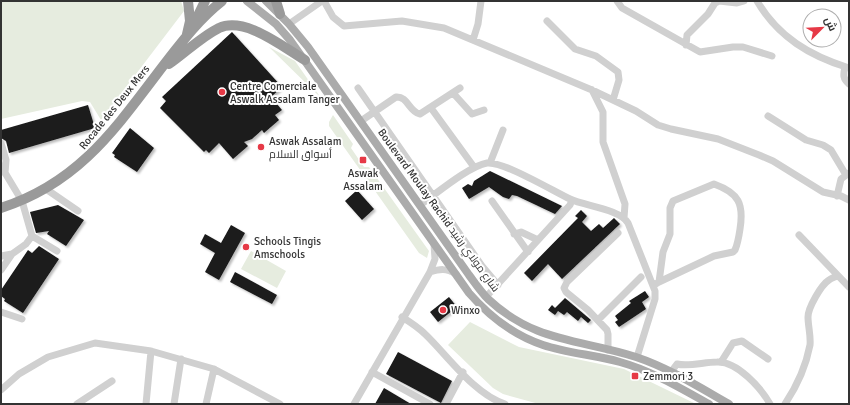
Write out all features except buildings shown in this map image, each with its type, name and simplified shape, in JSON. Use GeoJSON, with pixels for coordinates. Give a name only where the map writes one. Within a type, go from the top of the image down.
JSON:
{"type":"FeatureCollection","features":[{"type":"Feature","properties":{"kind":"highway"},"geometry":{"type":"LineString","coordinates":[[188,1],[190,21],[189,33]]}},
{"type":"Feature","properties":{"kind":"highway","name":"Rocade des Deux Mers"},"geometry":{"type":"LineString","coordinates":[[189,33],[205,1]]}},
{"type":"Feature","properties":{"kind":"highway","name":"Rocade des Deux Mers"},"geometry":{"type":"LineString","coordinates":[[1,208],[22,201],[46,189],[76,168],[96,149],[189,33],[222,1]]}},
{"type":"Feature","properties":{"kind":"highway"},"geometry":{"type":"LineString","coordinates":[[276,1],[280,14]]}},
{"type":"Feature","properties":{"kind":"highway"},"geometry":{"type":"LineString","coordinates":[[162,68],[214,31],[232,25],[245,27],[262,35],[305,60]]}},
{"type":"Feature","properties":{"kind":"main road","name":"Boulevard Moulay Rachid شارع مولاي رشيد"},"geometry":{"type":"LineString","coordinates":[[247,1],[276,24],[305,60],[434,244],[480,306],[492,317],[518,334],[543,345],[586,354],[633,367],[666,380],[709,404]]}},
{"type":"Feature","properties":{"kind":"main road","name":"Boulevard Moulay Rachid شارع مولاي رشيد"},"geometry":{"type":"LineString","coordinates":[[266,1],[280,14],[308,47],[486,298],[511,318],[542,334],[637,357],[671,372],[729,404]]}},
{"type":"Feature","properties":{"kind":"street"},"geometry":{"type":"LineString","coordinates":[[289,24],[323,1],[333,17],[344,26],[387,22],[416,23],[444,28],[592,90],[658,125],[718,139],[759,155],[773,161],[823,192],[849,200]]}},
{"type":"Feature","properties":{"kind":"street"},"geometry":{"type":"LineString","coordinates":[[474,40],[481,1]]}},
{"type":"Feature","properties":{"kind":"street"},"geometry":{"type":"LineString","coordinates":[[617,1],[622,8],[700,52],[733,46],[743,47],[772,56]]}},
{"type":"Feature","properties":{"kind":"street"},"geometry":{"type":"LineString","coordinates":[[686,45],[687,35],[712,4],[719,1],[737,3],[744,1]]}},
{"type":"Feature","properties":{"kind":"street"},"geometry":{"type":"LineString","coordinates":[[756,1],[776,27],[793,42],[818,57],[847,68],[843,75],[849,84]]}},
{"type":"Feature","properties":{"kind":"street"},"geometry":{"type":"LineString","coordinates":[[547,20],[575,49],[596,56],[618,72],[619,80],[613,100]]}},
{"type":"Feature","properties":{"kind":"street"},"geometry":{"type":"LineString","coordinates":[[358,88],[482,266],[498,285]]}},
{"type":"Feature","properties":{"kind":"street"},"geometry":{"type":"LineString","coordinates":[[361,121],[398,96],[403,98],[417,114],[431,108],[460,88]]}},
{"type":"Feature","properties":{"kind":"street"},"geometry":{"type":"LineString","coordinates":[[592,90],[603,112],[603,142],[625,204],[624,218],[656,284]]}},
{"type":"Feature","properties":{"kind":"street"},"geometry":{"type":"LineString","coordinates":[[453,92],[472,114],[484,110]]}},
{"type":"Feature","properties":{"kind":"street"},"geometry":{"type":"LineString","coordinates":[[431,108],[474,167]]}},
{"type":"Feature","properties":{"kind":"street"},"geometry":{"type":"LineString","coordinates":[[768,116],[806,140],[823,145],[831,150],[847,174],[841,179],[837,196]]}},
{"type":"Feature","properties":{"kind":"street"},"geometry":{"type":"LineString","coordinates":[[490,163],[503,130]]}},
{"type":"Feature","properties":{"kind":"street"},"geometry":{"type":"LineString","coordinates":[[1,143],[6,160],[5,173]]}},
{"type":"Feature","properties":{"kind":"street"},"geometry":{"type":"LineString","coordinates":[[420,205],[474,167],[490,163],[533,180],[572,200],[616,213],[624,218]]}},
{"type":"Feature","properties":{"kind":"street"},"geometry":{"type":"LineString","coordinates":[[1,166],[22,201],[32,236],[57,251]]}},
{"type":"Feature","properties":{"kind":"street"},"geometry":{"type":"LineString","coordinates":[[637,357],[655,299],[656,284],[663,252],[670,234],[670,208],[673,201],[714,184],[733,194],[739,200],[742,209],[735,250],[733,252],[714,256],[656,284]]}},
{"type":"Feature","properties":{"kind":"street"},"geometry":{"type":"LineString","coordinates":[[46,189],[78,211]]}},
{"type":"Feature","properties":{"kind":"street"},"geometry":{"type":"LineString","coordinates":[[486,298],[570,205],[572,200]]}},
{"type":"Feature","properties":{"kind":"street"},"geometry":{"type":"LineString","coordinates":[[492,201],[528,252]]}},
{"type":"Feature","properties":{"kind":"street"},"geometry":{"type":"LineString","coordinates":[[514,234],[521,232],[538,240]]}},
{"type":"Feature","properties":{"kind":"street"},"geometry":{"type":"LineString","coordinates":[[608,350],[608,334],[598,320],[566,292],[565,285],[618,233]]}},
{"type":"Feature","properties":{"kind":"street"},"geometry":{"type":"LineString","coordinates":[[799,235],[849,287]]}},
{"type":"Feature","properties":{"kind":"street"},"geometry":{"type":"LineString","coordinates":[[1,270],[12,254],[26,244],[32,236]]}},
{"type":"Feature","properties":{"kind":"street"},"geometry":{"type":"LineString","coordinates":[[354,404],[402,317],[430,272],[436,259],[434,244]]}},
{"type":"Feature","properties":{"kind":"street"},"geometry":{"type":"LineString","coordinates":[[1,256],[12,254]]}},
{"type":"Feature","properties":{"kind":"street"},"geometry":{"type":"LineString","coordinates":[[430,272],[442,269],[449,270],[456,274]]}},
{"type":"Feature","properties":{"kind":"street"},"geometry":{"type":"LineString","coordinates":[[785,404],[793,393],[802,373],[808,349],[809,312],[817,295],[828,280],[837,276]]}},
{"type":"Feature","properties":{"kind":"street"},"geometry":{"type":"LineString","coordinates":[[598,320],[641,277]]}},
{"type":"Feature","properties":{"kind":"street"},"geometry":{"type":"LineString","coordinates":[[1,312],[22,319]]}},
{"type":"Feature","properties":{"kind":"street"},"geometry":{"type":"LineString","coordinates":[[402,317],[424,332],[463,372],[494,400],[505,404]]}},
{"type":"Feature","properties":{"kind":"street"},"geometry":{"type":"LineString","coordinates":[[721,362],[733,343],[742,341],[768,359]]}},
{"type":"Feature","properties":{"kind":"street"},"geometry":{"type":"LineString","coordinates":[[1,390],[19,374],[48,357],[80,346],[95,343],[112,344],[151,351],[214,369],[280,404]]}},
{"type":"Feature","properties":{"kind":"street"},"geometry":{"type":"LineString","coordinates":[[146,404],[151,351]]}},
{"type":"Feature","properties":{"kind":"street"},"geometry":{"type":"LineString","coordinates":[[174,404],[181,359]]}},
{"type":"Feature","properties":{"kind":"street"},"geometry":{"type":"LineString","coordinates":[[671,372],[677,364],[683,365],[721,362],[728,364],[757,384],[770,404]]}},
{"type":"Feature","properties":{"kind":"street"},"geometry":{"type":"LineString","coordinates":[[206,404],[214,369]]}},
{"type":"Feature","properties":{"kind":"street"},"geometry":{"type":"LineString","coordinates":[[372,372],[430,404]]}},
{"type":"Feature","properties":{"kind":"street"},"geometry":{"type":"LineString","coordinates":[[446,404],[463,372]]}},
{"type":"Feature","properties":{"kind":"street"},"geometry":{"type":"LineString","coordinates":[[77,404],[112,381]]}},
{"type":"Feature","properties":{"kind":"shaded area"},"geometry":{"type":"Polygon","coordinates":[[[1,1],[181,1],[184,11],[101,120],[90,102],[82,101],[1,119],[1,1]]]}},
{"type":"Feature","properties":{"kind":"shaded area"},"geometry":{"type":"Polygon","coordinates":[[[269,47],[295,61],[321,98],[269,47]]]}},
{"type":"Feature","properties":{"kind":"shaded area"},"geometry":{"type":"Polygon","coordinates":[[[333,115],[353,144],[351,148],[364,167],[369,167],[429,251],[427,258],[419,253],[329,126],[329,122],[333,115]]]}},
{"type":"Feature","properties":{"kind":"shaded area"},"geometry":{"type":"Polygon","coordinates":[[[251,251],[286,271],[277,288],[241,269],[251,251]]]}},
{"type":"Feature","properties":{"kind":"shaded area"},"geometry":{"type":"Polygon","coordinates":[[[470,322],[519,347],[624,369],[696,404],[539,404],[503,394],[493,388],[448,345],[470,322]]]}},
{"type":"Feature","properties":{"kind":"place","name":"Centre Comerciale Aswalk Assalam Tanger"},"geometry":{"type":"Point","coordinates":[222,92]}},
{"type":"Feature","properties":{"kind":"place","name":"Aswak Assalam أسواق السلام"},"geometry":{"type":"Point","coordinates":[261,147]}},
{"type":"Feature","properties":{"kind":"place","name":"Aswak Assalam"},"geometry":{"type":"Point","coordinates":[363,160]}},
{"type":"Feature","properties":{"kind":"place","name":"Schools Tingis Amschools"},"geometry":{"type":"Point","coordinates":[246,247]}},
{"type":"Feature","properties":{"kind":"place","name":"Winxo"},"geometry":{"type":"Point","coordinates":[443,310]}},
{"type":"Feature","properties":{"kind":"place","name":"Zemmori 3"},"geometry":{"type":"Point","coordinates":[635,376]}}]}
